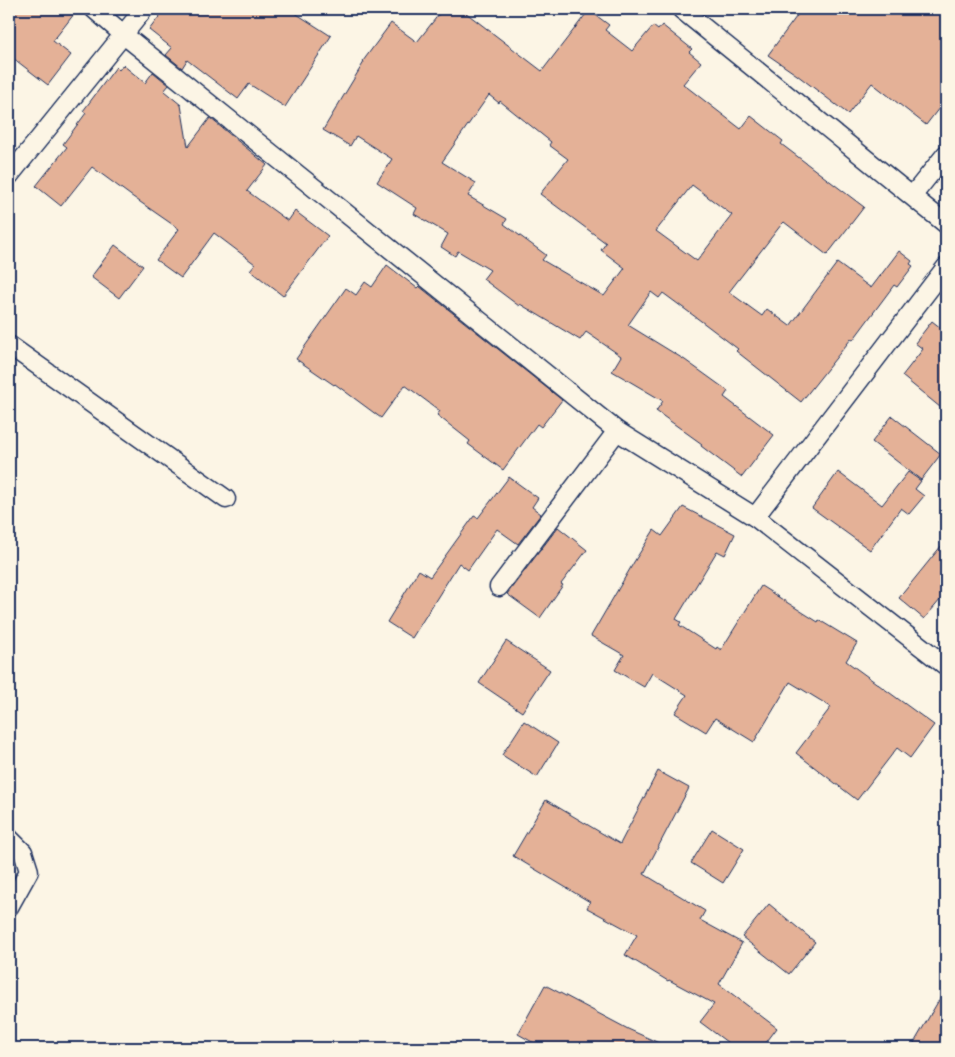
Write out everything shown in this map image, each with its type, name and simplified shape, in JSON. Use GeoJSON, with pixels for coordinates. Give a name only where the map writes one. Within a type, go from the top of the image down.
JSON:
{"type":"FeatureCollection","features":[{"type":"Feature","properties":{"kind":"street"},"geometry":{"type":"LineString","coordinates":[[94,9],[617,431],[755,517],[946,666]]}},
{"type":"Feature","properties":{"kind":"street"},"geometry":{"type":"LineString","coordinates":[[9,176],[144,9]]}},
{"type":"Feature","properties":{"kind":"street"},"geometry":{"type":"LineString","coordinates":[[681,9],[945,222]]}},
{"type":"Feature","properties":{"kind":"street"},"geometry":{"type":"LineString","coordinates":[[913,196],[946,154]]}},
{"type":"Feature","properties":{"kind":"street"},"geometry":{"type":"LineString","coordinates":[[755,517],[946,267]]}},
{"type":"Feature","properties":{"kind":"street"},"geometry":{"type":"LineString","coordinates":[[9,345],[226,499]]}},
{"type":"Feature","properties":{"kind":"street"},"geometry":{"type":"LineString","coordinates":[[499,587],[617,431]]}},
{"type":"Feature","properties":{"kind":"street"},"geometry":{"type":"LineString","coordinates":[[9,838],[23,852],[29,871],[9,906]]}},
{"type":"Feature","properties":{"kind":"building"},"geometry":{"type":"Polygon","coordinates":[[[9,9],[78,9],[53,41],[71,55],[48,85],[9,55],[9,9]]]}},
{"type":"Feature","properties":{"kind":"building"},"geometry":{"type":"Polygon","coordinates":[[[165,9],[289,9],[331,36],[285,107],[249,84],[238,99],[187,60],[182,68],[166,55],[172,48],[149,30],[165,9]]]}},
{"type":"Feature","properties":{"kind":"building"},"geometry":{"type":"Polygon","coordinates":[[[443,9],[461,9],[542,71],[589,10],[609,25],[605,30],[632,51],[653,26],[658,30],[662,25],[692,49],[689,52],[701,62],[683,84],[741,129],[751,116],[783,141],[781,144],[864,207],[827,255],[784,222],[729,292],[762,316],[767,309],[790,326],[837,263],[871,288],[899,251],[912,261],[910,264],[913,266],[897,287],[894,285],[853,340],[851,339],[801,402],[736,351],[738,349],[663,293],[659,298],[651,292],[628,325],[685,360],[728,391],[724,397],[774,435],[742,477],[701,446],[702,444],[656,411],[663,401],[612,371],[621,356],[586,332],[580,340],[520,304],[519,306],[483,279],[490,270],[458,251],[455,256],[441,247],[448,234],[414,214],[417,208],[377,182],[392,159],[356,136],[350,146],[323,130],[363,61],[391,23],[417,42],[443,9]],[[489,95],[442,162],[476,183],[468,196],[507,219],[504,224],[546,255],[542,260],[604,296],[625,268],[601,250],[606,243],[540,194],[568,159],[549,145],[551,142],[500,101],[499,103],[489,95]],[[692,185],[656,231],[697,261],[732,215],[692,185]]]}},
{"type":"Feature","properties":{"kind":"building"},"geometry":{"type":"Polygon","coordinates":[[[802,9],[946,9],[946,99],[926,125],[872,83],[848,114],[768,55],[802,9]]]}},
{"type":"Feature","properties":{"kind":"building"},"geometry":{"type":"Polygon","coordinates":[[[123,65],[145,83],[153,72],[169,85],[164,91],[181,105],[188,147],[210,118],[267,165],[247,191],[288,221],[295,211],[328,236],[283,296],[250,270],[255,264],[214,233],[181,278],[156,260],[179,229],[92,167],[61,206],[36,186],[67,147],[63,144],[86,113],[83,111],[116,67],[119,70],[123,65]]]}},
{"type":"Feature","properties":{"kind":"building"},"geometry":{"type":"Polygon","coordinates":[[[115,245],[143,266],[119,298],[91,277],[115,245]]]}},
{"type":"Feature","properties":{"kind":"building"},"geometry":{"type":"Polygon","coordinates":[[[387,265],[417,288],[419,286],[562,400],[541,427],[537,424],[503,470],[468,444],[470,441],[437,415],[440,411],[405,385],[381,418],[335,384],[296,359],[346,288],[356,295],[365,282],[372,287],[387,265]]]}},
{"type":"Feature","properties":{"kind":"building"},"geometry":{"type":"Polygon","coordinates":[[[932,321],[946,332],[946,412],[902,376],[923,349],[915,343],[932,321]]]}},
{"type":"Feature","properties":{"kind":"building"},"geometry":{"type":"Polygon","coordinates":[[[892,416],[941,454],[921,480],[872,442],[892,416]]]}},
{"type":"Feature","properties":{"kind":"building"},"geometry":{"type":"Polygon","coordinates":[[[838,472],[882,505],[908,472],[921,481],[915,489],[924,496],[909,514],[901,508],[870,550],[812,508],[838,472]]]}},
{"type":"Feature","properties":{"kind":"building"},"geometry":{"type":"Polygon","coordinates":[[[509,477],[538,498],[532,507],[541,514],[518,544],[497,529],[468,570],[459,563],[412,638],[387,622],[419,570],[430,577],[474,516],[478,518],[509,477]]]}},
{"type":"Feature","properties":{"kind":"building"},"geometry":{"type":"Polygon","coordinates":[[[683,507],[735,534],[725,555],[717,551],[676,619],[681,622],[679,625],[716,649],[717,647],[721,650],[761,586],[818,622],[819,620],[857,643],[846,661],[934,725],[910,758],[897,748],[857,800],[796,753],[831,707],[790,682],[754,742],[715,718],[706,732],[675,713],[687,695],[652,673],[644,687],[615,670],[624,655],[591,636],[654,530],[662,536],[683,507]]]}},
{"type":"Feature","properties":{"kind":"building"},"geometry":{"type":"Polygon","coordinates":[[[558,527],[587,550],[561,584],[563,585],[540,618],[507,594],[558,527]]]}},
{"type":"Feature","properties":{"kind":"building"},"geometry":{"type":"Polygon","coordinates":[[[946,540],[946,593],[924,619],[899,598],[946,540]]]}},
{"type":"Feature","properties":{"kind":"building"},"geometry":{"type":"Polygon","coordinates":[[[506,641],[550,670],[522,712],[479,683],[506,641]]]}},
{"type":"Feature","properties":{"kind":"building"},"geometry":{"type":"Polygon","coordinates":[[[524,721],[558,743],[537,777],[502,755],[524,721]]]}},
{"type":"Feature","properties":{"kind":"building"},"geometry":{"type":"Polygon","coordinates":[[[658,771],[689,788],[644,874],[705,911],[700,920],[742,943],[719,984],[777,1028],[762,1048],[735,1048],[700,1022],[714,1004],[668,981],[625,955],[637,935],[587,908],[590,902],[513,856],[546,800],[620,844],[658,771]]]}},
{"type":"Feature","properties":{"kind":"building"},"geometry":{"type":"Polygon","coordinates":[[[712,829],[744,849],[723,883],[691,863],[712,829]]]}},
{"type":"Feature","properties":{"kind":"building"},"geometry":{"type":"Polygon","coordinates":[[[769,904],[815,942],[789,974],[742,937],[769,904]]]}},
{"type":"Feature","properties":{"kind":"building"},"geometry":{"type":"Polygon","coordinates":[[[545,985],[628,1029],[670,1048],[543,1048],[518,1034],[545,985]]]}},
{"type":"Feature","properties":{"kind":"building"},"geometry":{"type":"Polygon","coordinates":[[[946,988],[946,1048],[911,1048],[946,988]]]}}]}
